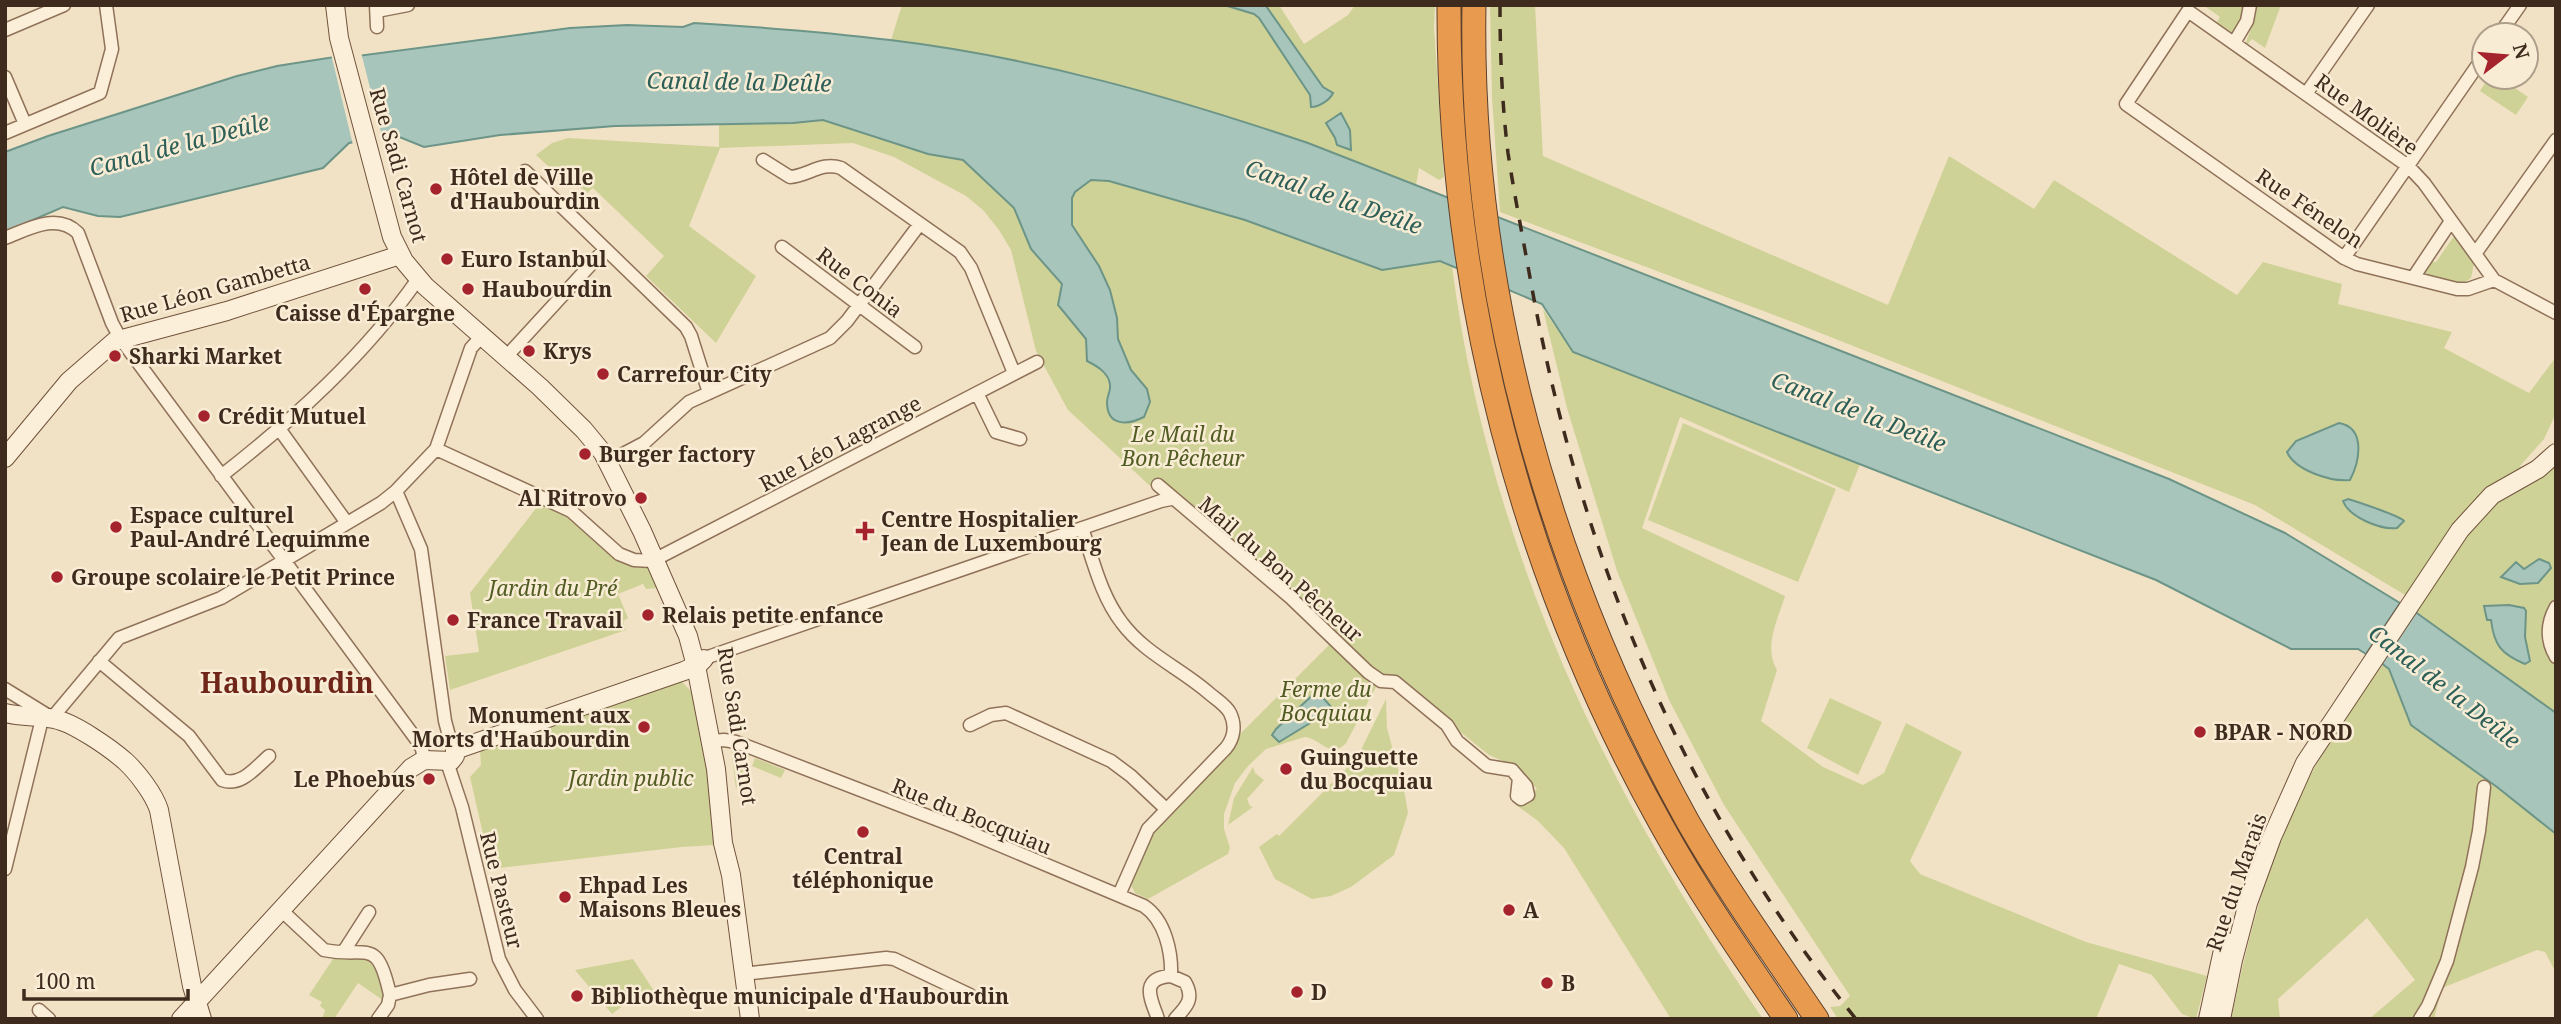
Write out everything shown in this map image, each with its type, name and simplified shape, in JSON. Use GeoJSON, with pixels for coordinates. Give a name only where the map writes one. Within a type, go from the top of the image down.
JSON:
{"type":"FeatureCollection","features":[{"type":"Feature","properties":{"kind":"highway"},"geometry":{"type":"LineString","coordinates":[[1449,5],[1450,83],[1458,192],[1470,282],[1512,465],[1545,567],[1577,652],[1609,724],[1662,826],[1721,924],[1786,1019]]}},
{"type":"Feature","properties":{"kind":"highway"},"geometry":{"type":"LineString","coordinates":[[1474,5],[1475,73],[1484,203],[1497,292],[1524,414],[1549,502],[1580,592],[1618,684],[1690,825],[1737,901],[1817,1019]]}},
{"type":"Feature","properties":{"kind":"street"},"geometry":{"type":"LineString","coordinates":[[5,30],[64,5]]}},
{"type":"Feature","properties":{"kind":"street"},"geometry":{"type":"LineString","coordinates":[[5,133],[100,93],[112,49],[106,5]]}},
{"type":"Feature","properties":{"kind":"street","name":"Rue Sadi Carnot"},"geometry":{"type":"LineString","coordinates":[[335,5],[343,52],[368,150],[388,225],[400,255],[418,279],[584,429],[612,461],[658,559],[701,662],[715,740],[747,974],[750,1019]]}},
{"type":"Feature","properties":{"kind":"street"},"geometry":{"type":"LineString","coordinates":[[377,27],[376,8],[408,5]]}},
{"type":"Feature","properties":{"kind":"street"},"geometry":{"type":"LineString","coordinates":[[2234,43],[2247,21],[2250,5]]}},
{"type":"Feature","properties":{"kind":"street"},"geometry":{"type":"LineString","coordinates":[[2306,94],[2368,5]]}},
{"type":"Feature","properties":{"kind":"street"},"geometry":{"type":"LineString","coordinates":[[2508,21],[2519,5]]}},
{"type":"Feature","properties":{"kind":"street","name":"Rue Molière"},"geometry":{"type":"LineString","coordinates":[[2126,104],[2188,11],[2408,166],[2424,183],[2494,280]]}},
{"type":"Feature","properties":{"kind":"street"},"geometry":{"type":"LineString","coordinates":[[2344,257],[2470,76]]}},
{"type":"Feature","properties":{"kind":"street"},"geometry":{"type":"LineString","coordinates":[[5,77],[26,124]]}},
{"type":"Feature","properties":{"kind":"street","name":"Rue Fénelon"},"geometry":{"type":"LineString","coordinates":[[2126,104],[2357,264],[2462,290],[2494,280]]}},
{"type":"Feature","properties":{"kind":"street"},"geometry":{"type":"LineString","coordinates":[[2475,254],[2556,140]]}},
{"type":"Feature","properties":{"kind":"street"},"geometry":{"type":"LineString","coordinates":[[763,160],[790,177],[829,166],[841,169],[964,256],[1014,373]]}},
{"type":"Feature","properties":{"kind":"street"},"geometry":{"type":"LineString","coordinates":[[525,171],[689,331],[709,393]]}},
{"type":"Feature","properties":{"kind":"street"},"geometry":{"type":"LineString","coordinates":[[2413,278],[2451,221]]}},
{"type":"Feature","properties":{"kind":"street"},"geometry":{"type":"LineString","coordinates":[[5,238],[46,223],[63,224],[78,233],[120,338],[419,743],[424,760]]}},
{"type":"Feature","properties":{"kind":"street"},"geometry":{"type":"LineString","coordinates":[[612,461],[651,438],[684,406],[823,342],[841,327],[919,225]]}},
{"type":"Feature","properties":{"kind":"street","name":"Rue Conia"},"geometry":{"type":"LineString","coordinates":[[782,247],[915,347]]}},
{"type":"Feature","properties":{"kind":"street"},"geometry":{"type":"LineString","coordinates":[[506,357],[605,249]]}},
{"type":"Feature","properties":{"kind":"street","name":"Rue Léon Gambetta"},"geometry":{"type":"LineString","coordinates":[[5,458],[69,381],[107,346],[120,338],[227,311],[400,255]]}},
{"type":"Feature","properties":{"kind":"street"},"geometry":{"type":"LineString","coordinates":[[221,476],[280,430],[363,346],[418,279]]}},
{"type":"Feature","properties":{"kind":"street"},"geometry":{"type":"LineString","coordinates":[[2494,280],[2556,313]]}},
{"type":"Feature","properties":{"kind":"street"},"geometry":{"type":"LineString","coordinates":[[7,863],[47,719],[119,638],[215,601],[373,509],[396,491],[436,449],[471,348],[482,336]]}},
{"type":"Feature","properties":{"kind":"street","name":"Rue Léo Lagrange"},"geometry":{"type":"LineString","coordinates":[[658,559],[1037,362]]}},
{"type":"Feature","properties":{"kind":"street"},"geometry":{"type":"LineString","coordinates":[[977,393],[996,432],[1020,439]]}},
{"type":"Feature","properties":{"kind":"street"},"geometry":{"type":"LineString","coordinates":[[280,430],[347,523]]}},
{"type":"Feature","properties":{"kind":"street"},"geometry":{"type":"LineString","coordinates":[[436,449],[571,512],[623,556],[643,562],[658,559]]}},
{"type":"Feature","properties":{"kind":"street","name":"Rue du Marais"},"geometry":{"type":"LineString","coordinates":[[2208,1019],[2227,933],[2255,850],[2285,791],[2454,537],[2488,499],[2550,462]]}},
{"type":"Feature","properties":{"kind":"street","name":"Mail du Bon Pêcheur"},"geometry":{"type":"LineString","coordinates":[[1157,485],[1284,592],[1368,672],[1381,681],[1395,682],[1447,724],[1455,739],[1487,766],[1510,769],[1519,778]]}},
{"type":"Feature","properties":{"kind":"street","name":"Rue Pasteur"},"geometry":{"type":"LineString","coordinates":[[396,491],[419,542],[449,755],[499,959],[510,983],[533,1017]]}},
{"type":"Feature","properties":{"kind":"street"},"geometry":{"type":"LineString","coordinates":[[181,1019],[199,1010],[281,909],[411,768],[424,760],[449,755],[701,662],[1171,499]]}},
{"type":"Feature","properties":{"kind":"street"},"geometry":{"type":"LineString","coordinates":[[1082,528],[1104,592],[1122,623],[1143,645],[1226,707],[1233,720],[1233,734],[1229,743],[1148,829],[1119,895]]}},
{"type":"Feature","properties":{"kind":"street"},"geometry":{"type":"LineString","coordinates":[[2556,607],[2550,620],[2549,637],[2556,657]]}},
{"type":"Feature","properties":{"kind":"street"},"geometry":{"type":"LineString","coordinates":[[99,661],[189,736],[222,780],[240,780],[269,755]]}},
{"type":"Feature","properties":{"kind":"street"},"geometry":{"type":"LineString","coordinates":[[5,689],[47,719]]}},
{"type":"Feature","properties":{"kind":"street"},"geometry":{"type":"LineString","coordinates":[[5,713],[47,719],[71,726],[124,760],[158,805],[199,1010]]}},
{"type":"Feature","properties":{"kind":"street"},"geometry":{"type":"LineString","coordinates":[[970,725],[991,715],[1006,713],[1111,761],[1166,809]]}},
{"type":"Feature","properties":{"kind":"street","name":"Rue du Bocquiau"},"geometry":{"type":"LineString","coordinates":[[715,740],[736,743],[959,828],[1144,906],[1158,918],[1169,955],[1171,976]]}},
{"type":"Feature","properties":{"kind":"street","name":"Rue du Marais"},"geometry":{"type":"LineString","coordinates":[[2221,1019],[2234,952],[2253,887],[2305,763]]}},
{"type":"Feature","properties":{"kind":"street"},"geometry":{"type":"LineString","coordinates":[[2420,1019],[2447,961],[2472,867],[2484,787]]}},
{"type":"Feature","properties":{"kind":"street"},"geometry":{"type":"LineString","coordinates":[[281,909],[321,948],[331,952],[365,952],[379,960],[385,970],[390,995],[388,1005],[379,1019]]}},
{"type":"Feature","properties":{"kind":"street"},"geometry":{"type":"LineString","coordinates":[[344,951],[369,912]]}},
{"type":"Feature","properties":{"kind":"street"},"geometry":{"type":"LineString","coordinates":[[747,974],[886,958],[894,959],[970,995]]}},
{"type":"Feature","properties":{"kind":"street","name":"Rue Sadi Carnot"},"geometry":{"type":"LineString","coordinates":[[747,974],[757,1019]]}},
{"type":"Feature","properties":{"kind":"street"},"geometry":{"type":"LineString","coordinates":[[1171,976],[1182,980],[1189,990],[1188,1005],[1177,1016],[1157,1014],[1150,1000],[1151,987],[1160,978],[1171,976]]}},
{"type":"Feature","properties":{"kind":"street"},"geometry":{"type":"LineString","coordinates":[[390,995],[429,985],[470,979]]}},
{"type":"Feature","properties":{"kind":"green space"},"geometry":{"type":"Polygon","coordinates":[[[902,5],[1224,5],[1259,18],[1310,95],[1333,93],[1323,87],[1265,5],[1279,5],[1304,44],[1348,15],[1355,5],[1435,5],[1434,27],[1444,177],[1439,180],[1419,168],[1416,185],[1255,126],[1132,88],[1041,66],[891,40],[902,5]]]}},
{"type":"Feature","properties":{"kind":"green space"},"geometry":{"type":"Polygon","coordinates":[[[1490,5],[1535,5],[1543,156],[1888,305],[1949,156],[2034,209],[2054,180],[2237,295],[2263,262],[2342,284],[2338,304],[2452,332],[2444,348],[2529,393],[2556,357],[2556,413],[2544,439],[2520,466],[2535,481],[2556,467],[2556,713],[2420,616],[2414,611],[2420,604],[2255,505],[1795,323],[1500,212],[1492,98],[1490,5]]]}},
{"type":"Feature","properties":{"kind":"green space"},"geometry":{"type":"Polygon","coordinates":[[[2203,5],[2245,5],[2236,31],[2229,33],[2216,23],[2220,17],[2203,5]]]}},
{"type":"Feature","properties":{"kind":"green space"},"geometry":{"type":"Polygon","coordinates":[[[2256,5],[2281,5],[2265,48],[2252,39],[2247,45],[2246,42],[2255,18],[2256,5]]]}},
{"type":"Feature","properties":{"kind":"green space"},"geometry":{"type":"Polygon","coordinates":[[[2480,91],[2519,91],[2528,97],[2516,115],[2480,91]]]}},
{"type":"Feature","properties":{"kind":"green space","name":"Le Mail du Bon Pêcheur"},"geometry":{"type":"Polygon","coordinates":[[[823,120],[928,154],[963,160],[1014,208],[1031,249],[1062,284],[1058,305],[1086,339],[1087,361],[1106,376],[1109,386],[1107,400],[1147,389],[1131,370],[1118,339],[1117,318],[1110,290],[1099,266],[1072,225],[1072,198],[1075,192],[1091,180],[1109,181],[1245,220],[1382,270],[1440,261],[1452,266],[1469,369],[1493,469],[1524,566],[1561,661],[1604,753],[1652,844],[1705,932],[1763,1019],[1671,1019],[1564,848],[1538,821],[1516,805],[1537,789],[1516,767],[1489,755],[1393,678],[1376,675],[1176,495],[1149,485],[1068,410],[1036,351],[1011,250],[983,210],[966,196],[894,157],[853,143],[720,148],[689,226],[756,276],[716,343],[646,276],[664,256],[593,188],[587,193],[573,181],[561,178],[536,155],[552,143],[568,138],[719,147],[719,124],[823,120]]]}},
{"type":"Feature","properties":{"kind":"green space"},"geometry":{"type":"Polygon","coordinates":[[[2454,236],[2474,264],[2471,278],[2462,284],[2429,276],[2424,271],[2426,262],[2436,262],[2454,236]]]}},
{"type":"Feature","properties":{"kind":"green space"},"geometry":{"type":"Polygon","coordinates":[[[1543,309],[1573,352],[1860,464],[1849,492],[1680,417],[1642,528],[1785,596],[1776,623],[1771,652],[1777,670],[1761,721],[1823,767],[1863,785],[1884,773],[1906,723],[1962,752],[1910,861],[1920,874],[2086,942],[2207,976],[2196,1019],[2182,1014],[2152,975],[2119,964],[2096,1019],[1838,1019],[1830,1007],[1840,1006],[1850,996],[1724,805],[1669,700],[1617,571],[1567,408],[1543,309]]]}},
{"type":"Feature","properties":{"kind":"green space"},"geometry":{"type":"Polygon","coordinates":[[[1683,423],[1836,489],[1798,582],[1648,520],[1683,423]]]}},
{"type":"Feature","properties":{"kind":"green space","name":"Jardin du Pré"},"geometry":{"type":"Polygon","coordinates":[[[541,502],[571,516],[591,533],[608,553],[647,567],[657,588],[646,589],[643,584],[618,594],[628,618],[623,621],[626,630],[450,690],[445,656],[479,652],[470,593],[541,502]]]}},
{"type":"Feature","properties":{"kind":"green space","name":"Ferme du Bocquiau"},"geometry":{"type":"Polygon","coordinates":[[[1330,644],[1377,685],[1346,743],[1336,750],[1305,737],[1266,749],[1235,783],[1224,814],[1224,829],[1230,848],[1228,854],[1148,899],[1135,893],[1130,883],[1151,832],[1237,737],[1330,644]]]}},
{"type":"Feature","properties":{"kind":"green space"},"geometry":{"type":"Polygon","coordinates":[[[2380,662],[2389,668],[2411,725],[2497,787],[2556,834],[2556,973],[2545,952],[2537,950],[2442,988],[2434,1019],[2369,1019],[2415,980],[2367,918],[2278,999],[2280,1019],[2231,1019],[2263,889],[2291,814],[2322,756],[2380,662]]]}},
{"type":"Feature","properties":{"kind":"green space","name":"Jardin public"},"geometry":{"type":"Polygon","coordinates":[[[681,681],[692,692],[704,747],[715,845],[491,869],[470,777],[481,765],[480,751],[639,697],[637,691],[681,681]]]}},
{"type":"Feature","properties":{"kind":"green space"},"geometry":{"type":"Polygon","coordinates":[[[1830,698],[1882,722],[1858,775],[1807,748],[1830,698]]]}},
{"type":"Feature","properties":{"kind":"green space"},"geometry":{"type":"Polygon","coordinates":[[[1386,699],[1387,728],[1408,813],[1394,855],[1351,887],[1331,896],[1312,899],[1275,879],[1259,847],[1277,834],[1279,836],[1357,758],[1386,699]]]}},
{"type":"Feature","properties":{"kind":"green space"},"geometry":{"type":"Polygon","coordinates":[[[731,748],[750,755],[736,789],[731,748]]]}},
{"type":"Feature","properties":{"kind":"green space"},"geometry":{"type":"Polygon","coordinates":[[[755,758],[785,770],[781,778],[752,766],[755,758]]]}},
{"type":"Feature","properties":{"kind":"green space"},"geometry":{"type":"Polygon","coordinates":[[[1253,767],[1255,773],[1264,780],[1247,799],[1253,807],[1228,825],[1234,798],[1253,767]]]}},
{"type":"Feature","properties":{"kind":"green space"},"geometry":{"type":"Polygon","coordinates":[[[335,956],[364,958],[374,965],[384,990],[384,1001],[358,983],[334,1019],[322,1019],[325,1010],[320,1006],[322,1002],[309,995],[335,956]]]}},
{"type":"Feature","properties":{"kind":"green space"},"geometry":{"type":"Polygon","coordinates":[[[633,959],[656,994],[647,999],[635,997],[612,1014],[575,970],[633,959]]]}},
{"type":"Feature","properties":{"kind":"water"},"geometry":{"type":"Polygon","coordinates":[[[1224,5],[1266,6],[1323,87],[1333,93],[1329,98],[1311,107],[1310,95],[1259,18],[1224,5]]]}},
{"type":"Feature","properties":{"kind":"water","name":"Canal de la Deûle"},"geometry":{"type":"Polygon","coordinates":[[[694,23],[866,37],[997,57],[1154,95],[1308,143],[2169,479],[2285,533],[2400,603],[2366,654],[2358,649],[2291,649],[2156,580],[1573,352],[1542,304],[1440,261],[1382,270],[1245,220],[1109,181],[1091,180],[1075,192],[1072,198],[1072,225],[1099,266],[1110,290],[1117,318],[1118,339],[1131,370],[1147,389],[1150,402],[1144,417],[1131,422],[1120,422],[1114,420],[1108,410],[1110,387],[1105,373],[1087,361],[1086,339],[1058,305],[1062,284],[1031,249],[1014,208],[963,160],[928,154],[823,120],[793,123],[615,126],[500,135],[424,147],[392,134],[349,143],[323,168],[120,217],[98,216],[63,207],[5,232],[5,152],[237,76],[277,66],[334,57],[335,59],[570,28],[627,25],[683,27],[694,23]]]}},
{"type":"Feature","properties":{"kind":"water"},"geometry":{"type":"Polygon","coordinates":[[[1341,113],[1350,130],[1351,150],[1337,145],[1326,123],[1341,113]]]}},
{"type":"Feature","properties":{"kind":"water"},"geometry":{"type":"Polygon","coordinates":[[[2339,423],[2348,426],[2357,439],[2358,456],[2350,480],[2314,474],[2297,464],[2287,452],[2296,441],[2339,423]]]}},
{"type":"Feature","properties":{"kind":"water"},"geometry":{"type":"Polygon","coordinates":[[[2348,499],[2404,521],[2397,528],[2374,525],[2346,507],[2343,501],[2348,499]]]}},
{"type":"Feature","properties":{"kind":"water"},"geometry":{"type":"Polygon","coordinates":[[[2539,559],[2549,563],[2551,568],[2538,583],[2520,584],[2501,577],[2516,562],[2524,569],[2539,559]]]}},
{"type":"Feature","properties":{"kind":"water"},"geometry":{"type":"Polygon","coordinates":[[[2509,605],[2524,608],[2526,611],[2525,637],[2530,661],[2525,664],[2500,648],[2491,620],[2487,620],[2484,606],[2509,605]]]}},
{"type":"Feature","properties":{"kind":"water","name":"Canal de la Deûle"},"geometry":{"type":"Polygon","coordinates":[[[2414,611],[2556,713],[2556,834],[2497,787],[2411,725],[2389,669],[2380,662],[2414,611]]]}},
{"type":"Feature","properties":{"kind":"water"},"geometry":{"type":"Polygon","coordinates":[[[1317,691],[1333,709],[1279,742],[1272,735],[1276,729],[1317,691]]]}},
{"type":"Feature","properties":{"kind":"pier"},"geometry":{"type":"Polygon","coordinates":[[[361,52],[383,140],[353,145],[331,54],[361,52]]]}},
{"type":"Feature","properties":{"kind":"railway"},"geometry":{"type":"LineString","coordinates":[[1500,5],[1506,135],[1529,272],[1550,374],[1576,474],[1607,572],[1644,666],[1687,759],[1737,848],[1793,935],[1856,1019]]}},
{"type":"Feature","properties":{"kind":"place","name":"Hôtel de Ville d'Haubourdin"},"geometry":{"type":"Point","coordinates":[436,189]}},
{"type":"Feature","properties":{"kind":"place","name":"Euro Istanbul"},"geometry":{"type":"Point","coordinates":[447,259]}},
{"type":"Feature","properties":{"kind":"place","name":"Caisse d'Épargne"},"geometry":{"type":"Point","coordinates":[365,289]}},
{"type":"Feature","properties":{"kind":"place","name":"Haubourdin"},"geometry":{"type":"Point","coordinates":[468,289]}},
{"type":"Feature","properties":{"kind":"place","name":"Krys"},"geometry":{"type":"Point","coordinates":[529,351]}},
{"type":"Feature","properties":{"kind":"place","name":"Sharki Market"},"geometry":{"type":"Point","coordinates":[115,356]}},
{"type":"Feature","properties":{"kind":"place","name":"Carrefour City"},"geometry":{"type":"Point","coordinates":[603,374]}},
{"type":"Feature","properties":{"kind":"place","name":"Crédit Mutuel"},"geometry":{"type":"Point","coordinates":[204,416]}},
{"type":"Feature","properties":{"kind":"place","name":"Burger factory"},"geometry":{"type":"Point","coordinates":[585,454]}},
{"type":"Feature","properties":{"kind":"place","name":"Al Ritrovo"},"geometry":{"type":"Point","coordinates":[641,498]}},
{"type":"Feature","properties":{"kind":"place","name":"Espace culturel Paul-André Lequimme"},"geometry":{"type":"Point","coordinates":[116,527]}},
{"type":"Feature","properties":{"kind":"place","name":"Centre Hospitalier Jean de Luxembourg"},"geometry":{"type":"Point","coordinates":[865,531]}},
{"type":"Feature","properties":{"kind":"place","name":"Groupe scolaire le Petit Prince"},"geometry":{"type":"Point","coordinates":[57,577]}},
{"type":"Feature","properties":{"kind":"place","name":"Relais petite enfance"},"geometry":{"type":"Point","coordinates":[648,615]}},
{"type":"Feature","properties":{"kind":"place","name":"France Travail"},"geometry":{"type":"Point","coordinates":[453,620]}},
{"type":"Feature","properties":{"kind":"place","name":"Monument aux Morts d'Haubourdin"},"geometry":{"type":"Point","coordinates":[644,727]}},
{"type":"Feature","properties":{"kind":"place","name":"BPAR - NORD"},"geometry":{"type":"Point","coordinates":[2200,732]}},
{"type":"Feature","properties":{"kind":"place","name":"Guinguette du Bocquiau"},"geometry":{"type":"Point","coordinates":[1286,769]}},
{"type":"Feature","properties":{"kind":"place","name":"Le Phoebus"},"geometry":{"type":"Point","coordinates":[429,779]}},
{"type":"Feature","properties":{"kind":"place","name":"Central téléphonique"},"geometry":{"type":"Point","coordinates":[863,832]}},
{"type":"Feature","properties":{"kind":"place","name":"Ehpad Les Maisons Bleues"},"geometry":{"type":"Point","coordinates":[565,897]}},
{"type":"Feature","properties":{"kind":"place","name":"A"},"geometry":{"type":"Point","coordinates":[1509,910]}},
{"type":"Feature","properties":{"kind":"place","name":"B"},"geometry":{"type":"Point","coordinates":[1547,983]}},
{"type":"Feature","properties":{"kind":"place","name":"D"},"geometry":{"type":"Point","coordinates":[1297,992]}},
{"type":"Feature","properties":{"kind":"place","name":"Bibliothèque municipale d'Haubourdin"},"geometry":{"type":"Point","coordinates":[577,996]}},
{"type":"Feature","properties":{"kind":"district","name":"Haubourdin"},"geometry":{"type":"Point","coordinates":[287,682]}}]}
